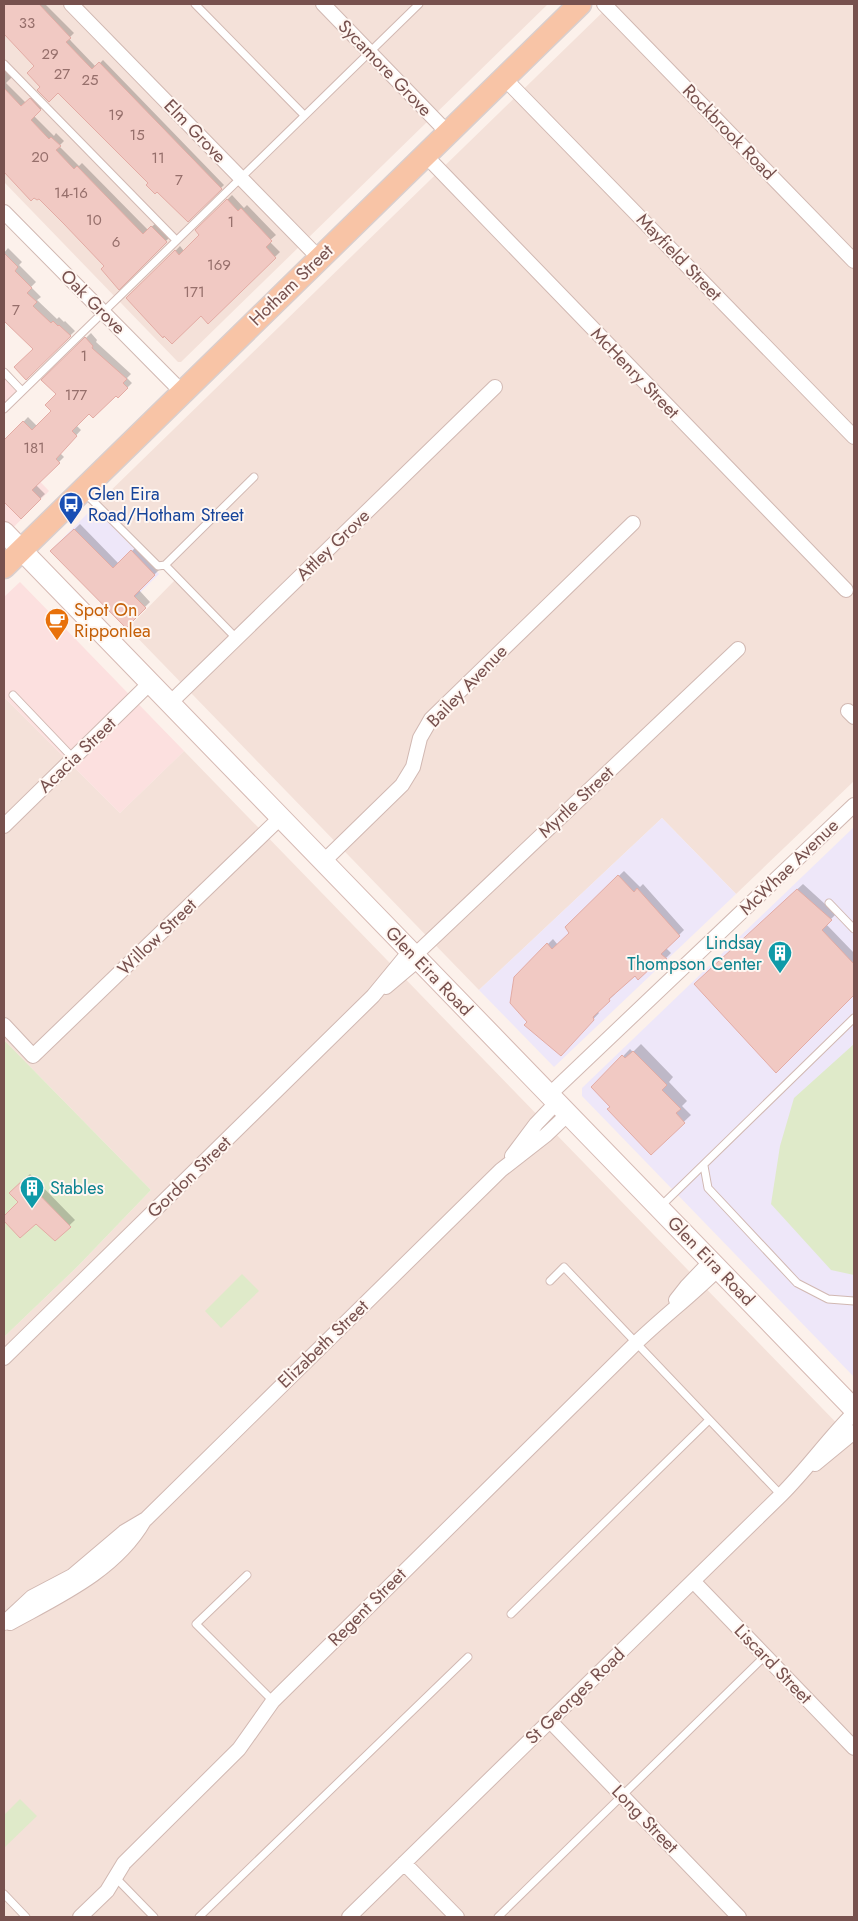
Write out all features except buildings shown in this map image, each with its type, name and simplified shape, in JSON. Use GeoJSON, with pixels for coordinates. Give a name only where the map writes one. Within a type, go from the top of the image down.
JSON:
{"type":"FeatureCollection","features":[{"type":"Feature","properties":{"kind":"main road","name":"Hotham Street"},"geometry":{"type":"LineString","coordinates":[[4,567],[580,4]]}},
{"type":"Feature","properties":{"kind":"main road","name":"Glen Eira Road"},"geometry":{"type":"LineString","coordinates":[[4,532],[854,1409]]}},
{"type":"Feature","properties":{"kind":"street","name":"Elm Grove"},"geometry":{"type":"LineString","coordinates":[[71,4],[319,258]]}},
{"type":"Feature","properties":{"kind":"street","name":"Sycamore Grove"},"geometry":{"type":"LineString","coordinates":[[323,4],[448,133]]}},
{"type":"Feature","properties":{"kind":"street","name":"Rockbrook Road"},"geometry":{"type":"LineString","coordinates":[[604,4],[854,261]]}},
{"type":"Feature","properties":{"kind":"street","name":"Mayfield Street"},"geometry":{"type":"LineString","coordinates":[[504,78],[854,437]]}},
{"type":"Feature","properties":{"kind":"street","name":"McHenry Street"},"geometry":{"type":"LineString","coordinates":[[424,155],[846,590]]}},
{"type":"Feature","properties":{"kind":"street","name":"Oak Grove"},"geometry":{"type":"LineString","coordinates":[[4,212],[182,392]]}},
{"type":"Feature","properties":{"kind":"street","name":"Attley Grove"},"geometry":{"type":"LineString","coordinates":[[169,704],[495,386]]}},
{"type":"Feature","properties":{"kind":"street","name":"Bailey Avenue"},"geometry":{"type":"LineString","coordinates":[[323,862],[406,781],[413,767],[420,738],[431,719],[633,523]]}},
{"type":"Feature","properties":{"kind":"street","name":"Myrtle Street"},"geometry":{"type":"LineString","coordinates":[[414,956],[738,649]]}},
{"type":"Feature","properties":{"kind":"street","name":"Acacia Street"},"geometry":{"type":"LineString","coordinates":[[4,826],[150,683]]}},
{"type":"Feature","properties":{"kind":"street","name":"McWhae Avenue"},"geometry":{"type":"LineString","coordinates":[[558,1104],[854,805]]}},
{"type":"Feature","properties":{"kind":"street","name":"Willow Street"},"geometry":{"type":"LineString","coordinates":[[4,1025],[33,1056],[280,818]]}},
{"type":"Feature","properties":{"kind":"street","name":"Gordon Street"},"geometry":{"type":"LineString","coordinates":[[4,1358],[414,956]]}},
{"type":"Feature","properties":{"kind":"street","name":"Elizabeth Street"},"geometry":{"type":"LineString","coordinates":[[4,1625],[32,1597],[72,1576],[124,1532],[146,1518],[501,1170],[546,1135],[558,1104]]}},
{"type":"Feature","properties":{"kind":"street","name":"Regent Street"},"geometry":{"type":"LineString","coordinates":[[80,1917],[107,1892],[124,1863],[239,1749],[273,1700],[670,1309],[694,1293],[714,1265]]}},
{"type":"Feature","properties":{"kind":"street","name":"St Georges Road"},"geometry":{"type":"LineString","coordinates":[[801,1476],[831,1436],[854,1413]]}},
{"type":"Feature","properties":{"kind":"street","name":"St Georges Road"},"geometry":{"type":"LineString","coordinates":[[349,1917],[781,1495],[854,1432]]}},
{"type":"Feature","properties":{"kind":"street","name":"Liscard Street"},"geometry":{"type":"LineString","coordinates":[[693,1581],[854,1748]]}},
{"type":"Feature","properties":{"kind":"street","name":"Long Street"},"geometry":{"type":"LineString","coordinates":[[550,1721],[739,1917]]}},
{"type":"Feature","properties":{"kind":"street"},"geometry":{"type":"LineString","coordinates":[[404,1863],[457,1917]]}},
{"type":"Feature","properties":{"kind":"lane"},"geometry":{"type":"LineString","coordinates":[[195,4],[304,115]]}},
{"type":"Feature","properties":{"kind":"lane"},"geometry":{"type":"LineString","coordinates":[[4,409],[419,4]]}},
{"type":"Feature","properties":{"kind":"lane"},"geometry":{"type":"LineString","coordinates":[[4,64],[176,240]]}},
{"type":"Feature","properties":{"kind":"lane"},"geometry":{"type":"LineString","coordinates":[[4,372],[22,391]]}},
{"type":"Feature","properties":{"kind":"lane"},"geometry":{"type":"LineString","coordinates":[[81,490],[158,566],[165,565],[254,477]]}},
{"type":"Feature","properties":{"kind":"lane"},"geometry":{"type":"LineString","coordinates":[[165,565],[237,639]]}},
{"type":"Feature","properties":{"kind":"lane"},"geometry":{"type":"LineString","coordinates":[[13,695],[73,758]]}},
{"type":"Feature","properties":{"kind":"lane"},"geometry":{"type":"LineString","coordinates":[[829,903],[854,930]]}},
{"type":"Feature","properties":{"kind":"lane"},"geometry":{"type":"LineString","coordinates":[[659,1208],[854,1018]]}},
{"type":"Feature","properties":{"kind":"lane"},"geometry":{"type":"LineString","coordinates":[[704,1166],[708,1188],[797,1283],[828,1299],[854,1301]]}},
{"type":"Feature","properties":{"kind":"lane"},"geometry":{"type":"LineString","coordinates":[[550,1281],[564,1267],[781,1495]]}},
{"type":"Feature","properties":{"kind":"lane"},"geometry":{"type":"LineString","coordinates":[[511,1614],[709,1420]]}},
{"type":"Feature","properties":{"kind":"lane"},"geometry":{"type":"LineString","coordinates":[[247,1575],[196,1624],[273,1700]]}},
{"type":"Feature","properties":{"kind":"lane"},"geometry":{"type":"LineString","coordinates":[[498,1917],[765,1656]]}},
{"type":"Feature","properties":{"kind":"lane"},"geometry":{"type":"LineString","coordinates":[[199,1917],[468,1657]]}},
{"type":"Feature","properties":{"kind":"lane"},"geometry":{"type":"LineString","coordinates":[[115,1877],[154,1917]]}},
{"type":"Feature","properties":{"kind":"lane"},"geometry":{"type":"LineString","coordinates":[[4,1894],[26,1917]]}},
{"type":"Feature","properties":{"kind":"shaded area"},"geometry":{"type":"Polygon","coordinates":[[[4,4],[548,4],[181,362],[178,362],[4,182],[4,4]]]}},
{"type":"Feature","properties":{"kind":"shaded area"},"geometry":{"type":"Polygon","coordinates":[[[611,4],[854,4],[854,781],[736,894],[662,818],[479,990],[128,628],[175,580],[99,502],[611,4]]]}},
{"type":"Feature","properties":{"kind":"shaded area"},"geometry":{"type":"Polygon","coordinates":[[[4,378],[17,392],[4,404],[4,378]]]}},
{"type":"Feature","properties":{"kind":"shaded area"},"geometry":{"type":"Polygon","coordinates":[[[4,444],[49,491],[4,537],[4,444]]]}},
{"type":"Feature","properties":{"kind":"shaded area"},"geometry":{"type":"Polygon","coordinates":[[[94,507],[159,574],[116,616],[54,554],[54,547],[94,507]]]}},
{"type":"Feature","properties":{"kind":"shaded area"},"geometry":{"type":"Polygon","coordinates":[[[20,582],[184,751],[120,813],[4,697],[4,597],[20,582]]]}},
{"type":"Feature","properties":{"kind":"shaded area"},"geometry":{"type":"Polygon","coordinates":[[[4,697],[120,813],[184,751],[854,1441],[854,1917],[4,1917],[4,1337],[78,1266],[151,1190],[4,1040],[4,697]]]}},
{"type":"Feature","properties":{"kind":"shaded area"},"geometry":{"type":"Polygon","coordinates":[[[662,818],[736,894],[554,1067],[479,990],[662,818]]]}},
{"type":"Feature","properties":{"kind":"shaded area"},"geometry":{"type":"Polygon","coordinates":[[[854,827],[854,1377],[582,1096],[582,1088],[854,827]]]}},
{"type":"Feature","properties":{"kind":"green space"},"geometry":{"type":"Polygon","coordinates":[[[4,1040],[151,1190],[78,1266],[4,1337],[4,1040]]]}},
{"type":"Feature","properties":{"kind":"green space"},"geometry":{"type":"Polygon","coordinates":[[[854,1044],[854,1275],[831,1270],[771,1204],[780,1146],[794,1098],[854,1044]]]}},
{"type":"Feature","properties":{"kind":"green space"},"geometry":{"type":"Polygon","coordinates":[[[242,1274],[259,1291],[221,1328],[205,1311],[242,1274]]]}},
{"type":"Feature","properties":{"kind":"green space"},"geometry":{"type":"Polygon","coordinates":[[[20,1799],[37,1816],[4,1848],[4,1815],[20,1799]]]}},
{"type":"Feature","properties":{"kind":"place","name":"Glen Eira Road/Hotham Street"},"geometry":{"type":"Point","coordinates":[71,525]}},
{"type":"Feature","properties":{"kind":"place","name":"Spot On Ripponlea"},"geometry":{"type":"Point","coordinates":[57,641]}},
{"type":"Feature","properties":{"kind":"place","name":"Lindsay Thompson Center"},"geometry":{"type":"Point","coordinates":[780,974]}},
{"type":"Feature","properties":{"kind":"place","name":"Stables"},"geometry":{"type":"Point","coordinates":[32,1209]}}]}
